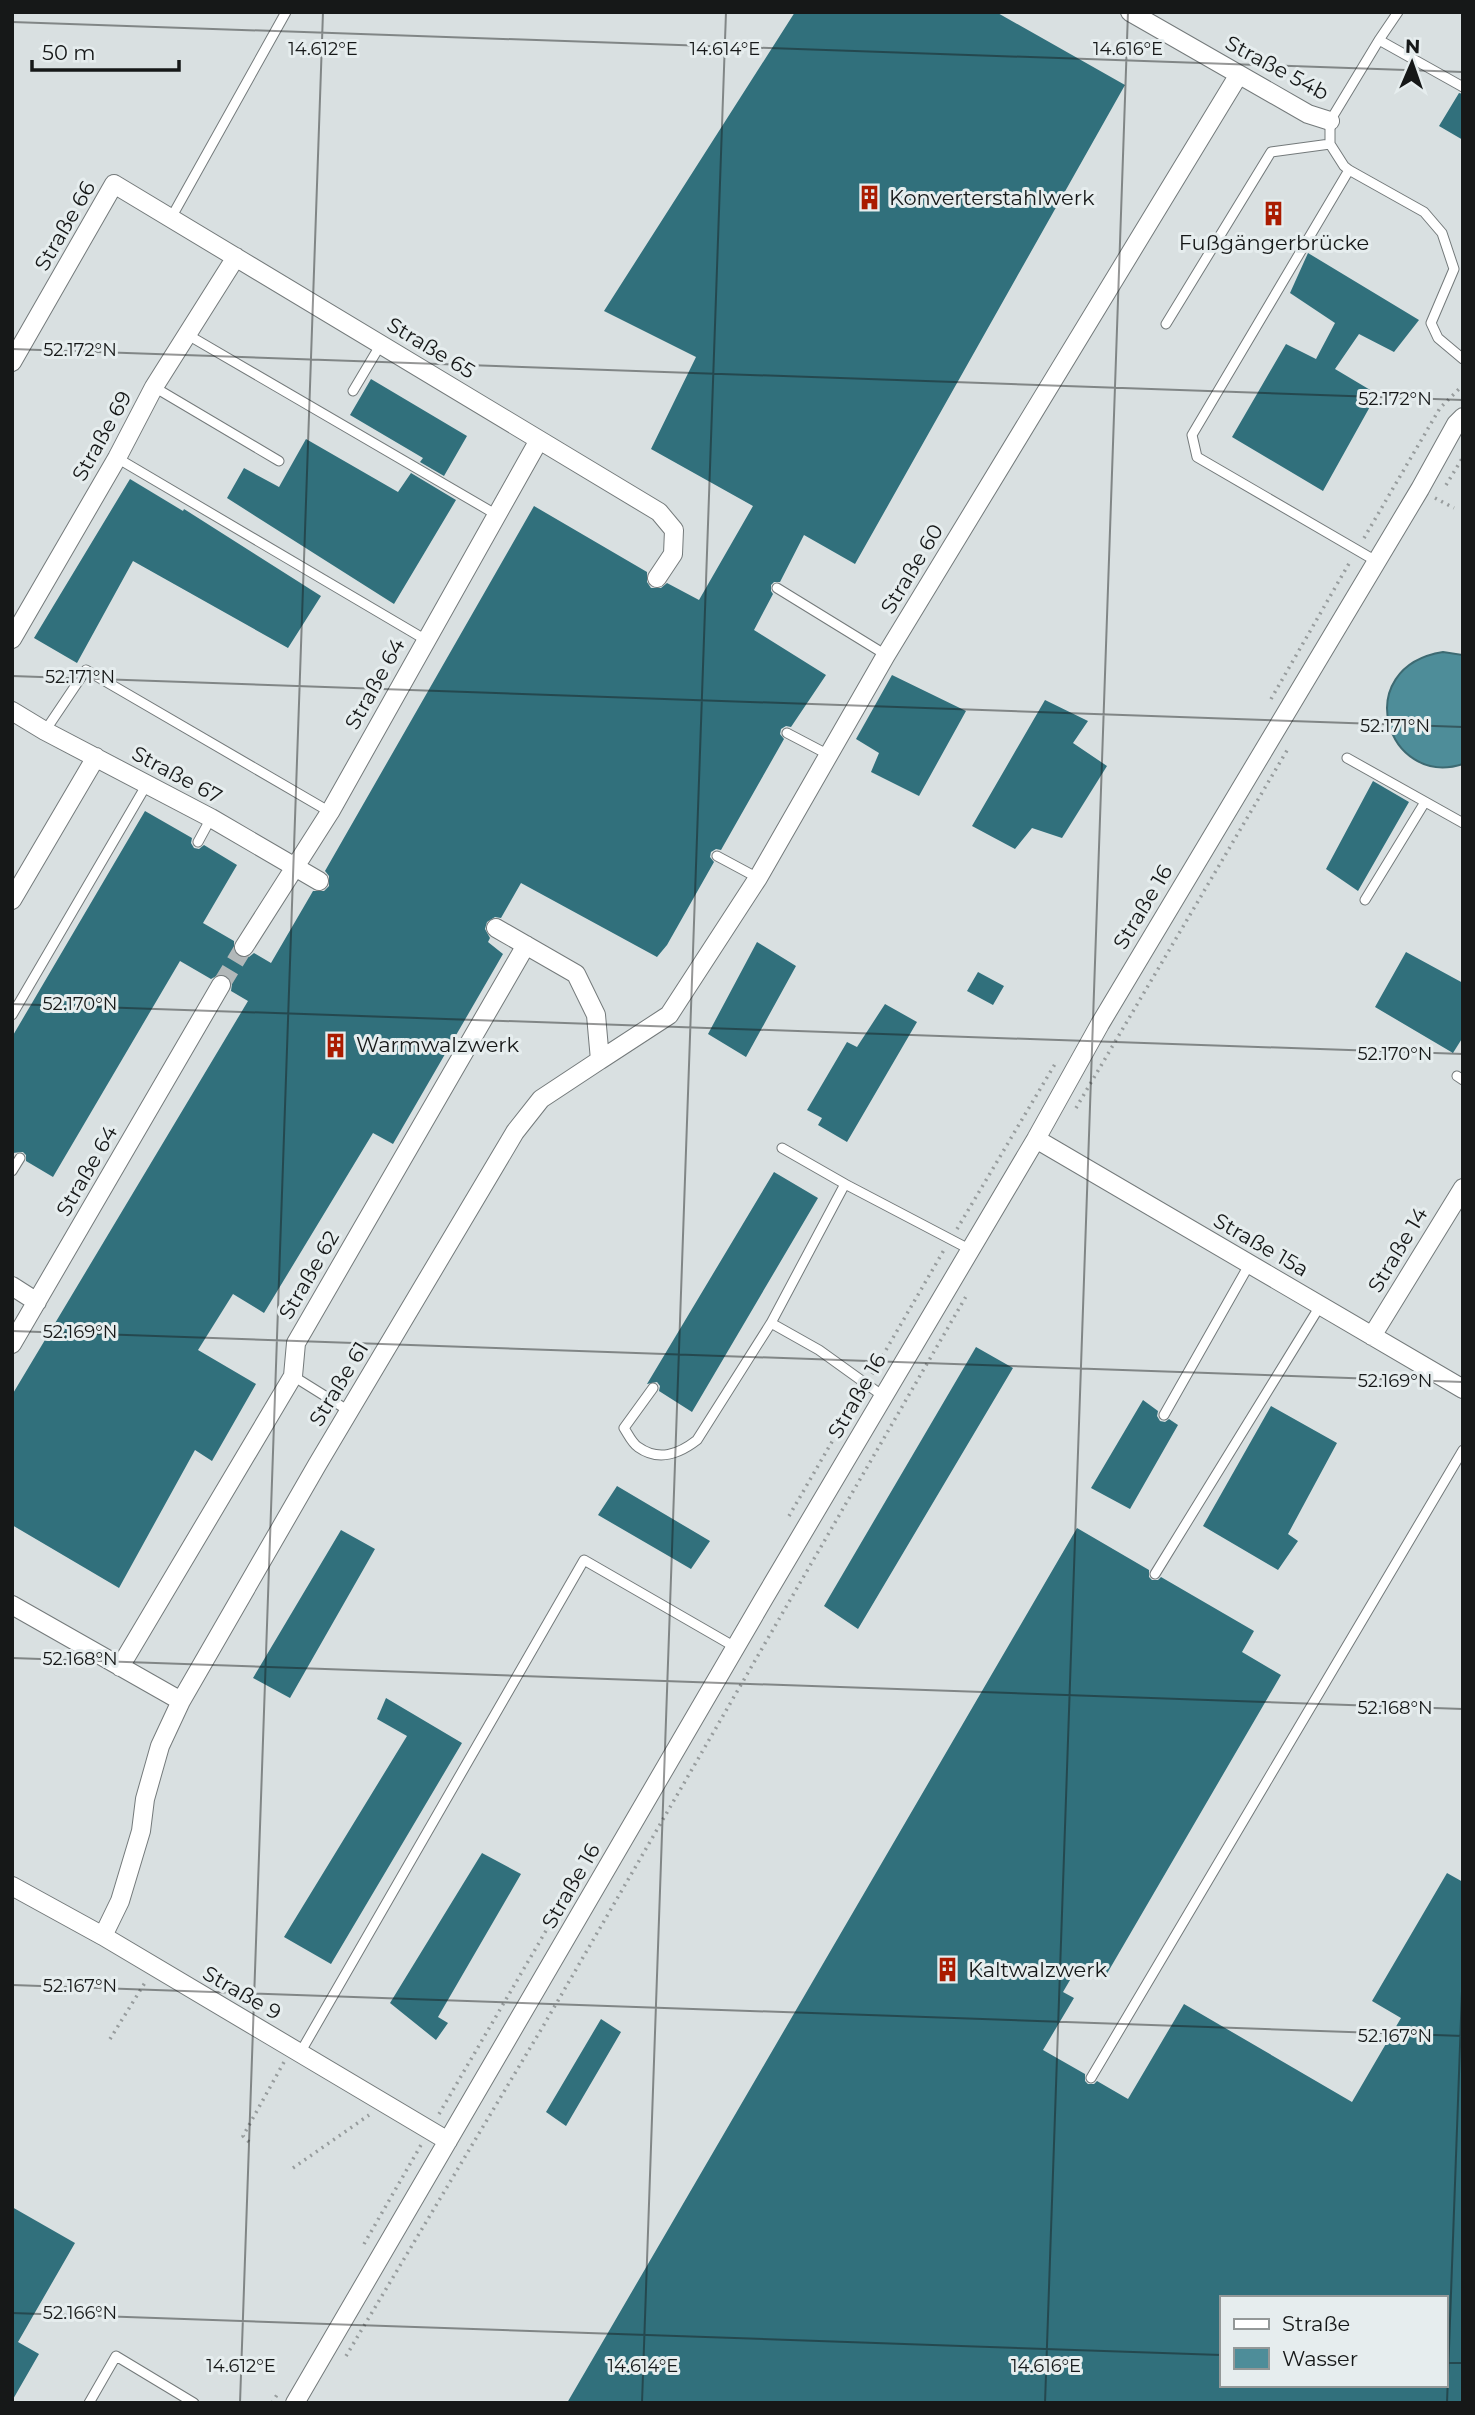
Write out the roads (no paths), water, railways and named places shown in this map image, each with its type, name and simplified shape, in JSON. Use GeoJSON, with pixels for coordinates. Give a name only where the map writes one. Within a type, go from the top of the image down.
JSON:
{"type":"FeatureCollection","features":[{"type":"Feature","properties":{"kind":"street","name":"Straße 54b"},"geometry":{"type":"LineString","coordinates":[[1130,12],[1238,76],[1308,114],[1330,121]]}},
{"type":"Feature","properties":{"kind":"street","name":"Straße 60"},"geometry":{"type":"LineString","coordinates":[[600,1060],[669,1015],[758,878],[886,656],[1238,76]]}},
{"type":"Feature","properties":{"kind":"street","name":"Straße 65"},"geometry":{"type":"LineString","coordinates":[[114,184],[659,512],[674,530],[673,554],[657,578]]}},
{"type":"Feature","properties":{"kind":"street","name":"Straße 66"},"geometry":{"type":"LineString","coordinates":[[12,362],[114,184]]}},
{"type":"Feature","properties":{"kind":"street","name":"Straße 69"},"geometry":{"type":"LineString","coordinates":[[12,639],[117,458],[154,387],[236,257]]}},
{"type":"Feature","properties":{"kind":"street","name":"Straße 16"},"geometry":{"type":"LineString","coordinates":[[295,2403],[1036,1139],[1100,1024],[1420,489],[1455,424],[1463,417]]}},
{"type":"Feature","properties":{"kind":"street","name":"Straße 64"},"geometry":{"type":"LineString","coordinates":[[244,947],[330,812],[539,440]]}},
{"type":"Feature","properties":{"kind":"street","name":"Straße 67"},"geometry":{"type":"LineString","coordinates":[[12,711],[211,818],[319,881]]}},
{"type":"Feature","properties":{"kind":"street"},"geometry":{"type":"LineString","coordinates":[[12,900],[96,757]]}},
{"type":"Feature","properties":{"kind":"street"},"geometry":{"type":"LineString","coordinates":[[496,928],[576,974],[596,1014],[600,1060]]}},
{"type":"Feature","properties":{"kind":"street","name":"Straße 62"},"geometry":{"type":"LineString","coordinates":[[120,1668],[293,1376],[296,1343],[526,945]]}},
{"type":"Feature","properties":{"kind":"street","name":"Straße 64"},"geometry":{"type":"LineString","coordinates":[[12,1344],[221,985]]}},
{"type":"Feature","properties":{"kind":"street","name":"Straße 61"},"geometry":{"type":"LineString","coordinates":[[103,1936],[120,1902],[138,1843],[145,1799],[160,1746],[181,1701],[515,1132],[541,1099],[600,1060]]}},
{"type":"Feature","properties":{"kind":"street","name":"Straße 15a"},"geometry":{"type":"LineString","coordinates":[[1036,1139],[1463,1389]]}},
{"type":"Feature","properties":{"kind":"street","name":"Straße 14"},"geometry":{"type":"LineString","coordinates":[[1372,1336],[1463,1188]]}},
{"type":"Feature","properties":{"kind":"street"},"geometry":{"type":"LineString","coordinates":[[12,1286],[37,1302]]}},
{"type":"Feature","properties":{"kind":"street"},"geometry":{"type":"LineString","coordinates":[[12,1605],[181,1701]]}},
{"type":"Feature","properties":{"kind":"street","name":"Straße 9"},"geometry":{"type":"LineString","coordinates":[[12,1886],[103,1936],[448,2141]]}},
{"type":"Feature","properties":{"kind":"lane"},"geometry":{"type":"LineString","coordinates":[[172,218],[286,12]]}},
{"type":"Feature","properties":{"kind":"lane"},"geometry":{"type":"LineString","coordinates":[[1398,12],[1330,121],[1330,144],[1349,170],[1424,212],[1442,233],[1454,269],[1430,323],[1438,338],[1463,359]]}},
{"type":"Feature","properties":{"kind":"lane"},"geometry":{"type":"LineString","coordinates":[[1379,40],[1463,87]]}},
{"type":"Feature","properties":{"kind":"lane"},"geometry":{"type":"LineString","coordinates":[[1166,324],[1271,152],[1330,144]]}},
{"type":"Feature","properties":{"kind":"lane"},"geometry":{"type":"LineString","coordinates":[[1349,170],[1192,435],[1197,457],[1376,561]]}},
{"type":"Feature","properties":{"kind":"lane"},"geometry":{"type":"LineString","coordinates":[[188,335],[497,514]]}},
{"type":"Feature","properties":{"kind":"lane"},"geometry":{"type":"LineString","coordinates":[[353,391],[381,344]]}},
{"type":"Feature","properties":{"kind":"lane"},"geometry":{"type":"LineString","coordinates":[[154,387],[279,460]]}},
{"type":"Feature","properties":{"kind":"lane"},"geometry":{"type":"LineString","coordinates":[[117,458],[426,640]]}},
{"type":"Feature","properties":{"kind":"lane"},"geometry":{"type":"LineString","coordinates":[[777,587],[886,656]]}},
{"type":"Feature","properties":{"kind":"lane"},"geometry":{"type":"LineString","coordinates":[[45,731],[86,670],[330,812]]}},
{"type":"Feature","properties":{"kind":"lane"},"geometry":{"type":"LineString","coordinates":[[787,733],[829,755]]}},
{"type":"Feature","properties":{"kind":"lane"},"geometry":{"type":"LineString","coordinates":[[1347,758],[1463,823]]}},
{"type":"Feature","properties":{"kind":"lane"},"geometry":{"type":"LineString","coordinates":[[12,1015],[147,785]]}},
{"type":"Feature","properties":{"kind":"lane"},"geometry":{"type":"LineString","coordinates":[[1365,900],[1425,802]]}},
{"type":"Feature","properties":{"kind":"lane"},"geometry":{"type":"LineString","coordinates":[[198,842],[211,818]]}},
{"type":"Feature","properties":{"kind":"lane"},"geometry":{"type":"LineString","coordinates":[[718,856],[758,878]]}},
{"type":"Feature","properties":{"kind":"lane"},"geometry":{"type":"LineString","coordinates":[[782,1148],[969,1250]]}},
{"type":"Feature","properties":{"kind":"lane"},"geometry":{"type":"LineString","coordinates":[[12,1171],[20,1158]]}},
{"type":"Feature","properties":{"kind":"lane"},"geometry":{"type":"LineString","coordinates":[[653,1388],[624,1428],[637,1447],[658,1455],[681,1453],[697,1440],[771,1323],[845,1184]]}},
{"type":"Feature","properties":{"kind":"lane"},"geometry":{"type":"LineString","coordinates":[[1164,1415],[1249,1265]]}},
{"type":"Feature","properties":{"kind":"lane"},"geometry":{"type":"LineString","coordinates":[[1155,1574],[1321,1306]]}},
{"type":"Feature","properties":{"kind":"lane"},"geometry":{"type":"LineString","coordinates":[[771,1323],[819,1350],[883,1396]]}},
{"type":"Feature","properties":{"kind":"lane"},"geometry":{"type":"LineString","coordinates":[[293,1376],[349,1411]]}},
{"type":"Feature","properties":{"kind":"lane"},"geometry":{"type":"LineString","coordinates":[[1091,2078],[1463,1450]]}},
{"type":"Feature","properties":{"kind":"lane"},"geometry":{"type":"LineString","coordinates":[[296,2050],[584,1560],[736,1647]]}},
{"type":"Feature","properties":{"kind":"lane"},"geometry":{"type":"LineString","coordinates":[[89,2403],[116,2356],[194,2403]]}},
{"type":"Feature","properties":{"kind":"water"},"geometry":{"type":"Polygon","coordinates":[[[1443,652],[1463,655],[1463,764],[1436,767],[1414,759],[1398,744],[1389,723],[1388,701],[1396,679],[1414,662],[1443,652]]]}},
{"type":"Feature","properties":{"kind":"tunnel"},"geometry":{"type":"LineString","coordinates":[[221,985],[244,947]]}},
{"type":"Feature","properties":{"kind":"place","name":"Konverterstahlwerk"},"geometry":{"type":"Point","coordinates":[869,198]}},
{"type":"Feature","properties":{"kind":"place","name":"Fußgängerbrücke"},"geometry":{"type":"Point","coordinates":[1274,214]}},
{"type":"Feature","properties":{"kind":"place","name":"Warmwalzwerk"},"geometry":{"type":"Point","coordinates":[336,1045]}},
{"type":"Feature","properties":{"kind":"place","name":"Kaltwalzwerk"},"geometry":{"type":"Point","coordinates":[948,1970]}}]}
